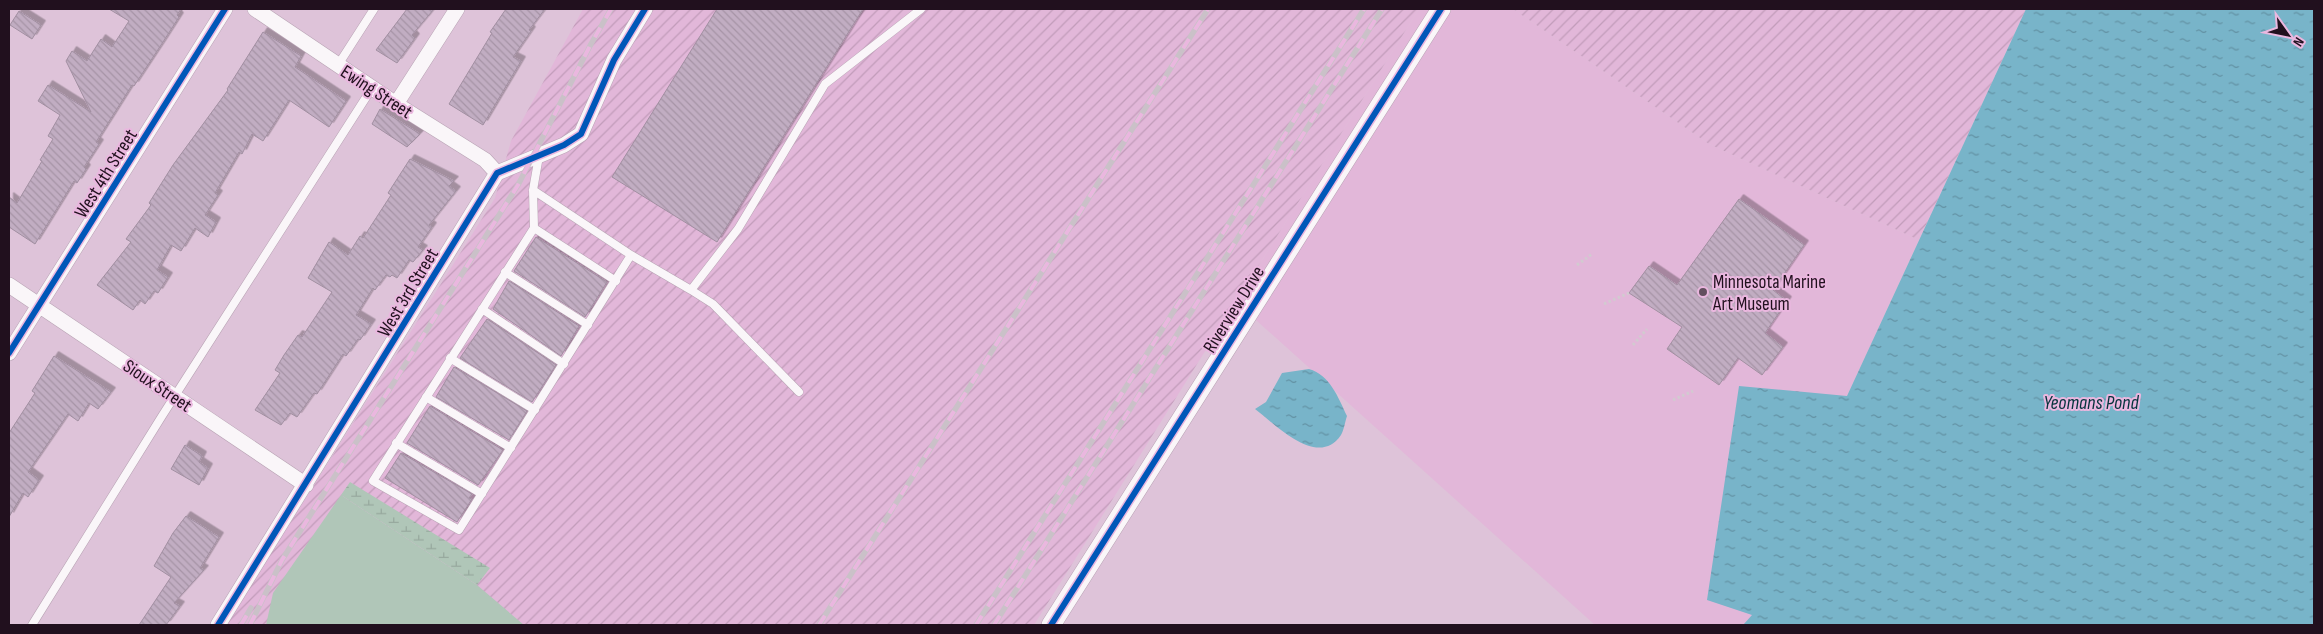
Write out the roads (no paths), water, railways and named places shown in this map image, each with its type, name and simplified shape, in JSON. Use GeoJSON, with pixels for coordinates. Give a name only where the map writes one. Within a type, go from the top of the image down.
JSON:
{"type":"FeatureCollection","features":[{"type":"Feature","properties":{"kind":"street","name":"West 4th Street"},"geometry":{"type":"LineString","coordinates":[[9,353],[225,9]]}},
{"type":"Feature","properties":{"kind":"street","name":"Ewing Street"},"geometry":{"type":"LineString","coordinates":[[255,9],[396,104],[485,160],[497,174]]}},
{"type":"Feature","properties":{"kind":"street"},"geometry":{"type":"LineString","coordinates":[[396,104],[457,9]]}},
{"type":"Feature","properties":{"kind":"street"},"geometry":{"type":"LineString","coordinates":[[497,174],[564,145],[581,134],[614,60],[645,9]]}},
{"type":"Feature","properties":{"kind":"street","name":"Riverview Drive"},"geometry":{"type":"LineString","coordinates":[[1051,625],[1441,9]]}},
{"type":"Feature","properties":{"kind":"street","name":"West 3rd Street"},"geometry":{"type":"LineString","coordinates":[[218,625],[497,174]]}},
{"type":"Feature","properties":{"kind":"street","name":"Sioux Street"},"geometry":{"type":"LineString","coordinates":[[9,286],[306,485]]}},
{"type":"Feature","properties":{"kind":"lane"},"geometry":{"type":"LineString","coordinates":[[338,65],[374,9]]}},
{"type":"Feature","properties":{"kind":"lane"},"geometry":{"type":"LineString","coordinates":[[691,290],[738,229],[825,84],[921,9]]}},
{"type":"Feature","properties":{"kind":"lane"},"geometry":{"type":"LineString","coordinates":[[32,625],[372,88]]}},
{"type":"Feature","properties":{"kind":"lane"},"geometry":{"type":"LineString","coordinates":[[539,156],[533,190],[534,228],[373,481],[459,530],[631,255]]}},
{"type":"Feature","properties":{"kind":"lane"},"geometry":{"type":"LineString","coordinates":[[533,190],[631,255],[713,304],[799,392]]}},
{"type":"Feature","properties":{"kind":"lane"},"geometry":{"type":"LineString","coordinates":[[534,228],[616,281]]}},
{"type":"Feature","properties":{"kind":"lane"},"geometry":{"type":"LineString","coordinates":[[505,272],[588,325]]}},
{"type":"Feature","properties":{"kind":"lane"},"geometry":{"type":"LineString","coordinates":[[482,310],[564,364]]}},
{"type":"Feature","properties":{"kind":"lane"},"geometry":{"type":"LineString","coordinates":[[450,358],[535,410]]}},
{"type":"Feature","properties":{"kind":"lane"},"geometry":{"type":"LineString","coordinates":[[426,397],[511,448]]}},
{"type":"Feature","properties":{"kind":"lane"},"geometry":{"type":"LineString","coordinates":[[396,443],[482,494]]}},
{"type":"Feature","properties":{"kind":"water","name":"Yeomans Pond"},"geometry":{"type":"Polygon","coordinates":[[[2026,9],[2314,9],[2314,625],[1743,625],[1752,615],[1707,600],[1739,386],[1847,396],[2026,9]]]}},
{"type":"Feature","properties":{"kind":"water"},"geometry":{"type":"Polygon","coordinates":[[[1309,369],[1323,376],[1328,381],[1337,394],[1347,416],[1341,435],[1332,444],[1321,448],[1297,441],[1255,409],[1266,402],[1282,373],[1309,369]]]}},
{"type":"Feature","properties":{"kind":"railway"},"geometry":{"type":"LineString","coordinates":[[250,625],[282,560],[518,185],[611,9]]}},
{"type":"Feature","properties":{"kind":"railway"},"geometry":{"type":"LineString","coordinates":[[819,625],[1208,9]]}},
{"type":"Feature","properties":{"kind":"railway"},"geometry":{"type":"LineString","coordinates":[[976,625],[1364,9]]}},
{"type":"Feature","properties":{"kind":"railway"},"geometry":{"type":"LineString","coordinates":[[994,625],[1382,9]]}},
{"type":"Feature","properties":{"kind":"railway"},"geometry":{"type":"LineString","coordinates":[[241,625],[251,608]]}},
{"type":"Feature","properties":{"kind":"place","name":"Minnesota Marine Art Museum"},"geometry":{"type":"Point","coordinates":[1703,292]}}]}
